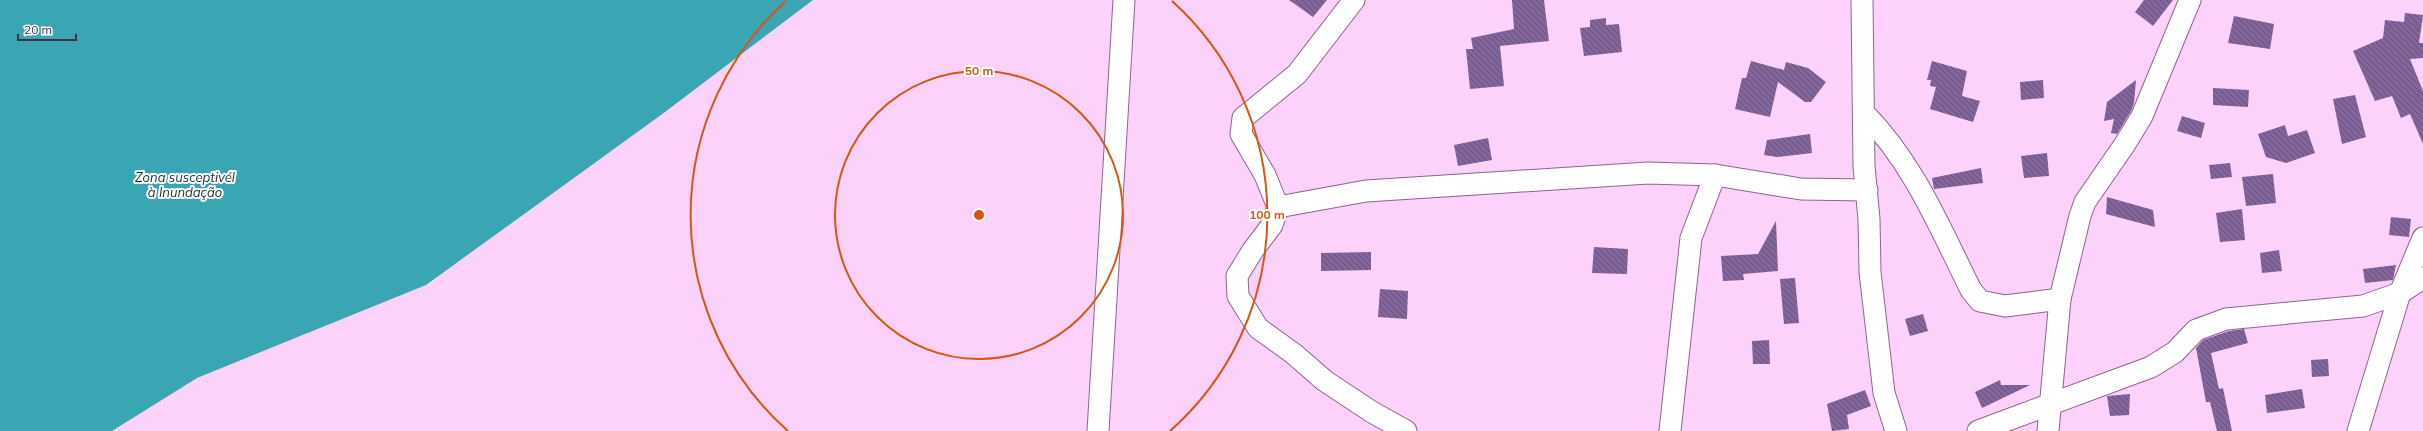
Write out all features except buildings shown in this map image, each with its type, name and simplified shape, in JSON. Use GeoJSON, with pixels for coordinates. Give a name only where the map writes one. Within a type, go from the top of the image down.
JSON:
{"type":"FeatureCollection","features":[{"type":"Feature","properties":{"kind":"street"},"geometry":{"type":"LineString","coordinates":[[1098,431],[1124,0]]}},
{"type":"Feature","properties":{"kind":"street"},"geometry":{"type":"LineString","coordinates":[[1354,0],[1297,74],[1243,118],[1241,134],[1265,175],[1278,207],[1272,225],[1253,250],[1237,276],[1238,296],[1258,328],[1294,354],[1325,381],[1372,412],[1406,431]]}},
{"type":"Feature","properties":{"kind":"street"},"geometry":{"type":"LineString","coordinates":[[1862,0],[1865,114],[1864,166],[1867,190],[1870,272],[1884,393],[1896,431]]}},
{"type":"Feature","properties":{"kind":"street"},"geometry":{"type":"LineString","coordinates":[[2048,431],[2060,299],[2085,202],[2125,144],[2142,116],[2190,0]]}},
{"type":"Feature","properties":{"kind":"street"},"geometry":{"type":"LineString","coordinates":[[1865,114],[1899,153],[1921,189],[1971,290],[1980,302],[2005,306],[2060,299]]}},
{"type":"Feature","properties":{"kind":"street"},"geometry":{"type":"LineString","coordinates":[[1278,207],[1366,191],[1648,173],[1715,175],[1801,189],[1867,190]]}},
{"type":"Feature","properties":{"kind":"street"},"geometry":{"type":"LineString","coordinates":[[1670,431],[1691,238],[1715,175]]}},
{"type":"Feature","properties":{"kind":"street"},"geometry":{"type":"LineString","coordinates":[[2358,431],[2400,293],[2423,238]]}},
{"type":"Feature","properties":{"kind":"street"},"geometry":{"type":"LineString","coordinates":[[1978,431],[2151,367],[2175,352],[2196,330],[2226,319],[2363,306],[2400,293],[2423,278]]}},
{"type":"Feature","properties":{"kind":"water","name":"Zona susceptivél à Inundação"},"geometry":{"type":"Polygon","coordinates":[[[0,0],[813,0],[665,112],[426,285],[197,378],[112,431],[0,431],[0,0]]]}}]}
